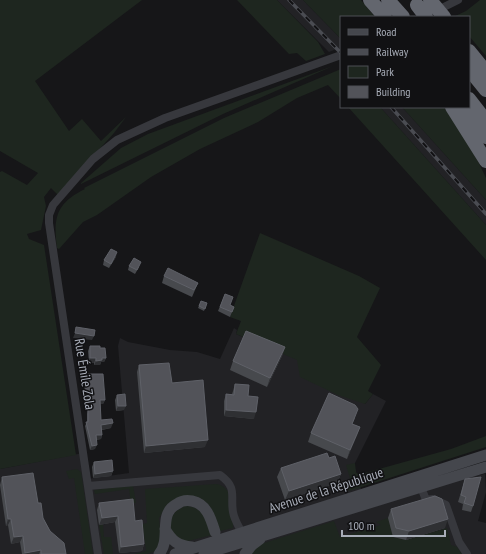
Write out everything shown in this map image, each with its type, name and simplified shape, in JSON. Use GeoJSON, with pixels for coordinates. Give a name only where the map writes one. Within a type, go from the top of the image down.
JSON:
{"type":"FeatureCollection","features":[{"type":"Feature","properties":{"kind":"highway"},"geometry":{"type":"LineString","coordinates":[[370,0],[384,16]]}},
{"type":"Feature","properties":{"kind":"highway"},"geometry":{"type":"LineString","coordinates":[[388,0],[401,15]]}},
{"type":"Feature","properties":{"kind":"highway"},"geometry":{"type":"LineString","coordinates":[[430,0],[443,16]]}},
{"type":"Feature","properties":{"kind":"highway"},"geometry":{"type":"LineString","coordinates":[[470,45],[486,64]]}},
{"type":"Feature","properties":{"kind":"highway"},"geometry":{"type":"LineString","coordinates":[[470,52],[486,72]]}},
{"type":"Feature","properties":{"kind":"highway"},"geometry":{"type":"LineString","coordinates":[[470,70],[486,90]]}},
{"type":"Feature","properties":{"kind":"highway"},"geometry":{"type":"LineString","coordinates":[[470,100],[486,120]]}},
{"type":"Feature","properties":{"kind":"highway"},"geometry":{"type":"LineString","coordinates":[[453,108],[486,161]]}},
{"type":"Feature","properties":{"kind":"highway"},"geometry":{"type":"LineString","coordinates":[[462,108],[486,137]]}},
{"type":"Feature","properties":{"kind":"main road","name":"Avenue de la République"},"geometry":{"type":"LineString","coordinates":[[200,551],[242,533],[486,456]]}},
{"type":"Feature","properties":{"kind":"main road","name":"Avenue de la République"},"geometry":{"type":"LineString","coordinates":[[175,554],[200,551],[262,537],[486,467]]}},
{"type":"Feature","properties":{"kind":"main road"},"geometry":{"type":"LineString","coordinates":[[159,554],[164,542],[165,520],[170,509],[178,503],[189,501],[199,504],[207,512],[215,532]]}},
{"type":"Feature","properties":{"kind":"main road"},"geometry":{"type":"LineString","coordinates":[[165,529],[176,543],[181,546],[200,551]]}},
{"type":"Feature","properties":{"kind":"main road"},"geometry":{"type":"LineString","coordinates":[[245,554],[252,545],[262,537]]}},
{"type":"Feature","properties":{"kind":"street"},"geometry":{"type":"LineString","coordinates":[[420,10],[458,0]]}},
{"type":"Feature","properties":{"kind":"street","name":"Rue Émile Zola"},"geometry":{"type":"LineString","coordinates":[[98,554],[49,223],[50,212],[56,200],[93,159],[122,137],[164,118],[340,55]]}},
{"type":"Feature","properties":{"kind":"street"},"geometry":{"type":"LineString","coordinates":[[88,486],[220,475],[225,478],[233,493],[233,512],[242,533]]}},
{"type":"Feature","properties":{"kind":"street"},"geometry":{"type":"LineString","coordinates":[[421,487],[426,500],[433,499],[446,505],[459,542],[467,554]]}},
{"type":"Feature","properties":{"kind":"shaded area"},"geometry":{"type":"Polygon","coordinates":[[[277,0],[303,0],[340,38],[340,47],[329,52],[277,0]]]}},
{"type":"Feature","properties":{"kind":"shaded area"},"geometry":{"type":"Polygon","coordinates":[[[381,108],[403,108],[486,200],[486,225],[381,108]]]}},
{"type":"Feature","properties":{"kind":"shaded area"},"geometry":{"type":"Polygon","coordinates":[[[234,328],[237,330],[236,334],[297,359],[365,404],[373,394],[386,401],[355,463],[355,468],[367,509],[472,476],[485,474],[486,492],[478,521],[486,523],[486,554],[0,554],[0,469],[83,453],[87,479],[129,473],[118,346],[120,338],[128,342],[170,350],[197,352],[220,359],[234,328]]]}},
{"type":"Feature","properties":{"kind":"green space"},"geometry":{"type":"Polygon","coordinates":[[[0,0],[142,0],[35,81],[69,131],[82,119],[101,141],[126,117],[114,133],[58,195],[51,188],[44,197],[46,206],[41,230],[27,234],[29,239],[44,245],[76,455],[0,469],[0,172],[2,171],[27,185],[38,173],[0,151],[0,0]]]}},
{"type":"Feature","properties":{"kind":"green space"},"geometry":{"type":"Polygon","coordinates":[[[237,0],[277,0],[318,42],[325,54],[306,61],[297,53],[289,54],[237,0]]]}},
{"type":"Feature","properties":{"kind":"green space"},"geometry":{"type":"Polygon","coordinates":[[[303,0],[361,0],[374,16],[340,16],[340,38],[303,0]]]}},
{"type":"Feature","properties":{"kind":"green space"},"geometry":{"type":"Polygon","coordinates":[[[480,0],[486,0],[486,56],[470,37],[470,16],[455,16],[466,11],[480,0]]]}},
{"type":"Feature","properties":{"kind":"green space"},"geometry":{"type":"Polygon","coordinates":[[[333,66],[223,114],[81,184],[121,148],[148,134],[333,66]]]}},
{"type":"Feature","properties":{"kind":"green space"},"geometry":{"type":"Polygon","coordinates":[[[340,69],[340,98],[328,85],[297,98],[258,122],[200,149],[151,177],[97,215],[83,222],[59,249],[57,248],[56,220],[62,206],[75,194],[85,189],[84,188],[224,118],[340,69]]]}},
{"type":"Feature","properties":{"kind":"green space"},"geometry":{"type":"Polygon","coordinates":[[[349,108],[381,108],[486,225],[486,260],[349,108]]]}},
{"type":"Feature","properties":{"kind":"green space"},"geometry":{"type":"Polygon","coordinates":[[[403,108],[445,108],[473,151],[486,178],[486,200],[403,108]]]}},
{"type":"Feature","properties":{"kind":"green space"},"geometry":{"type":"Polygon","coordinates":[[[260,233],[359,276],[380,288],[357,337],[381,365],[368,391],[373,394],[365,404],[338,395],[300,377],[297,360],[236,334],[241,321],[230,317],[260,233]]]}},
{"type":"Feature","properties":{"kind":"green space"},"geometry":{"type":"Polygon","coordinates":[[[486,436],[486,447],[349,491],[346,487],[350,478],[346,465],[355,463],[356,473],[361,474],[451,449],[486,436]]]}},
{"type":"Feature","properties":{"kind":"green space"},"geometry":{"type":"Polygon","coordinates":[[[77,469],[81,472],[93,554],[85,554],[74,478],[69,479],[66,471],[77,469]]]}},
{"type":"Feature","properties":{"kind":"green space"},"geometry":{"type":"Polygon","coordinates":[[[216,484],[222,486],[230,495],[233,508],[233,528],[220,531],[210,507],[198,497],[166,507],[159,518],[161,539],[157,551],[147,554],[134,554],[146,551],[143,526],[143,524],[147,523],[145,489],[216,484]]]}},
{"type":"Feature","properties":{"kind":"green space"},"geometry":{"type":"Polygon","coordinates":[[[133,485],[136,503],[131,503],[129,489],[95,494],[94,490],[133,485]]]}},
{"type":"Feature","properties":{"kind":"green space"},"geometry":{"type":"Polygon","coordinates":[[[185,506],[196,508],[200,511],[206,519],[212,535],[184,542],[170,531],[171,519],[177,510],[185,506]]]}},
{"type":"Feature","properties":{"kind":"green space"},"geometry":{"type":"Polygon","coordinates":[[[388,518],[393,537],[406,540],[447,528],[451,545],[457,547],[462,554],[249,554],[258,545],[334,521],[340,537],[381,525],[376,522],[388,518]]]}},
{"type":"Feature","properties":{"kind":"green space"},"geometry":{"type":"Polygon","coordinates":[[[103,524],[104,537],[111,537],[113,554],[104,554],[99,525],[103,524]]]}},
{"type":"Feature","properties":{"kind":"building"},"geometry":{"type":"Polygon","coordinates":[[[111,249],[117,252],[111,264],[104,260],[111,249]]]}},
{"type":"Feature","properties":{"kind":"building"},"geometry":{"type":"Polygon","coordinates":[[[134,258],[141,262],[137,270],[129,266],[134,258]]]}},
{"type":"Feature","properties":{"kind":"building"},"geometry":{"type":"Polygon","coordinates":[[[168,268],[198,283],[194,290],[164,276],[168,268]]]}},
{"type":"Feature","properties":{"kind":"building"},"geometry":{"type":"Polygon","coordinates":[[[225,294],[233,297],[230,305],[234,307],[232,312],[220,307],[225,294]]]}},
{"type":"Feature","properties":{"kind":"building"},"geometry":{"type":"Polygon","coordinates":[[[201,301],[207,303],[205,309],[199,306],[201,301]]]}},
{"type":"Feature","properties":{"kind":"building"},"geometry":{"type":"Polygon","coordinates":[[[76,327],[95,330],[94,336],[75,333],[76,327]]]}},
{"type":"Feature","properties":{"kind":"building"},"geometry":{"type":"Polygon","coordinates":[[[246,331],[285,347],[270,378],[233,361],[246,331]]]}},
{"type":"Feature","properties":{"kind":"building"},"geometry":{"type":"Polygon","coordinates":[[[90,346],[100,346],[100,348],[105,348],[106,358],[96,361],[96,358],[90,358],[90,346]]]}},
{"type":"Feature","properties":{"kind":"building"},"geometry":{"type":"Polygon","coordinates":[[[169,363],[172,383],[203,380],[208,440],[146,446],[139,365],[169,363]]]}},
{"type":"Feature","properties":{"kind":"building"},"geometry":{"type":"Polygon","coordinates":[[[86,374],[103,374],[105,400],[100,400],[101,420],[112,419],[113,423],[101,425],[102,435],[96,435],[97,445],[92,446],[86,422],[88,422],[88,409],[92,409],[91,393],[86,393],[86,374]]]}},
{"type":"Feature","properties":{"kind":"building"},"geometry":{"type":"Polygon","coordinates":[[[235,384],[249,385],[248,396],[258,397],[256,412],[226,410],[226,394],[234,395],[235,384]]]}},
{"type":"Feature","properties":{"kind":"building"},"geometry":{"type":"Polygon","coordinates":[[[329,393],[355,405],[358,409],[352,424],[360,427],[350,450],[311,433],[329,393]]]}},
{"type":"Feature","properties":{"kind":"building"},"geometry":{"type":"Polygon","coordinates":[[[125,394],[126,406],[118,406],[117,395],[125,394]]]}},
{"type":"Feature","properties":{"kind":"building"},"geometry":{"type":"Polygon","coordinates":[[[327,453],[329,458],[335,456],[341,474],[289,491],[281,468],[327,453]]]}},
{"type":"Feature","properties":{"kind":"building"},"geometry":{"type":"Polygon","coordinates":[[[112,460],[113,471],[95,474],[94,462],[112,460]]]}},
{"type":"Feature","properties":{"kind":"building"},"geometry":{"type":"Polygon","coordinates":[[[33,473],[38,503],[41,503],[43,518],[50,531],[64,543],[66,554],[41,554],[41,550],[25,553],[23,536],[14,537],[11,519],[8,519],[2,477],[33,473]]]}},
{"type":"Feature","properties":{"kind":"building"},"geometry":{"type":"Polygon","coordinates":[[[481,477],[473,506],[464,503],[466,497],[461,495],[465,479],[481,477]]]}},
{"type":"Feature","properties":{"kind":"building"},"geometry":{"type":"Polygon","coordinates":[[[435,496],[442,499],[448,519],[409,531],[396,528],[391,509],[435,496]]]}},
{"type":"Feature","properties":{"kind":"building"},"geometry":{"type":"Polygon","coordinates":[[[133,499],[135,521],[142,520],[144,544],[121,547],[118,516],[102,518],[99,503],[133,499]]]}},
{"type":"Feature","properties":{"kind":"railway"},"geometry":{"type":"LineString","coordinates":[[289,0],[340,52]]}},
{"type":"Feature","properties":{"kind":"railway"},"geometry":{"type":"LineString","coordinates":[[392,108],[486,214]]}}]}
